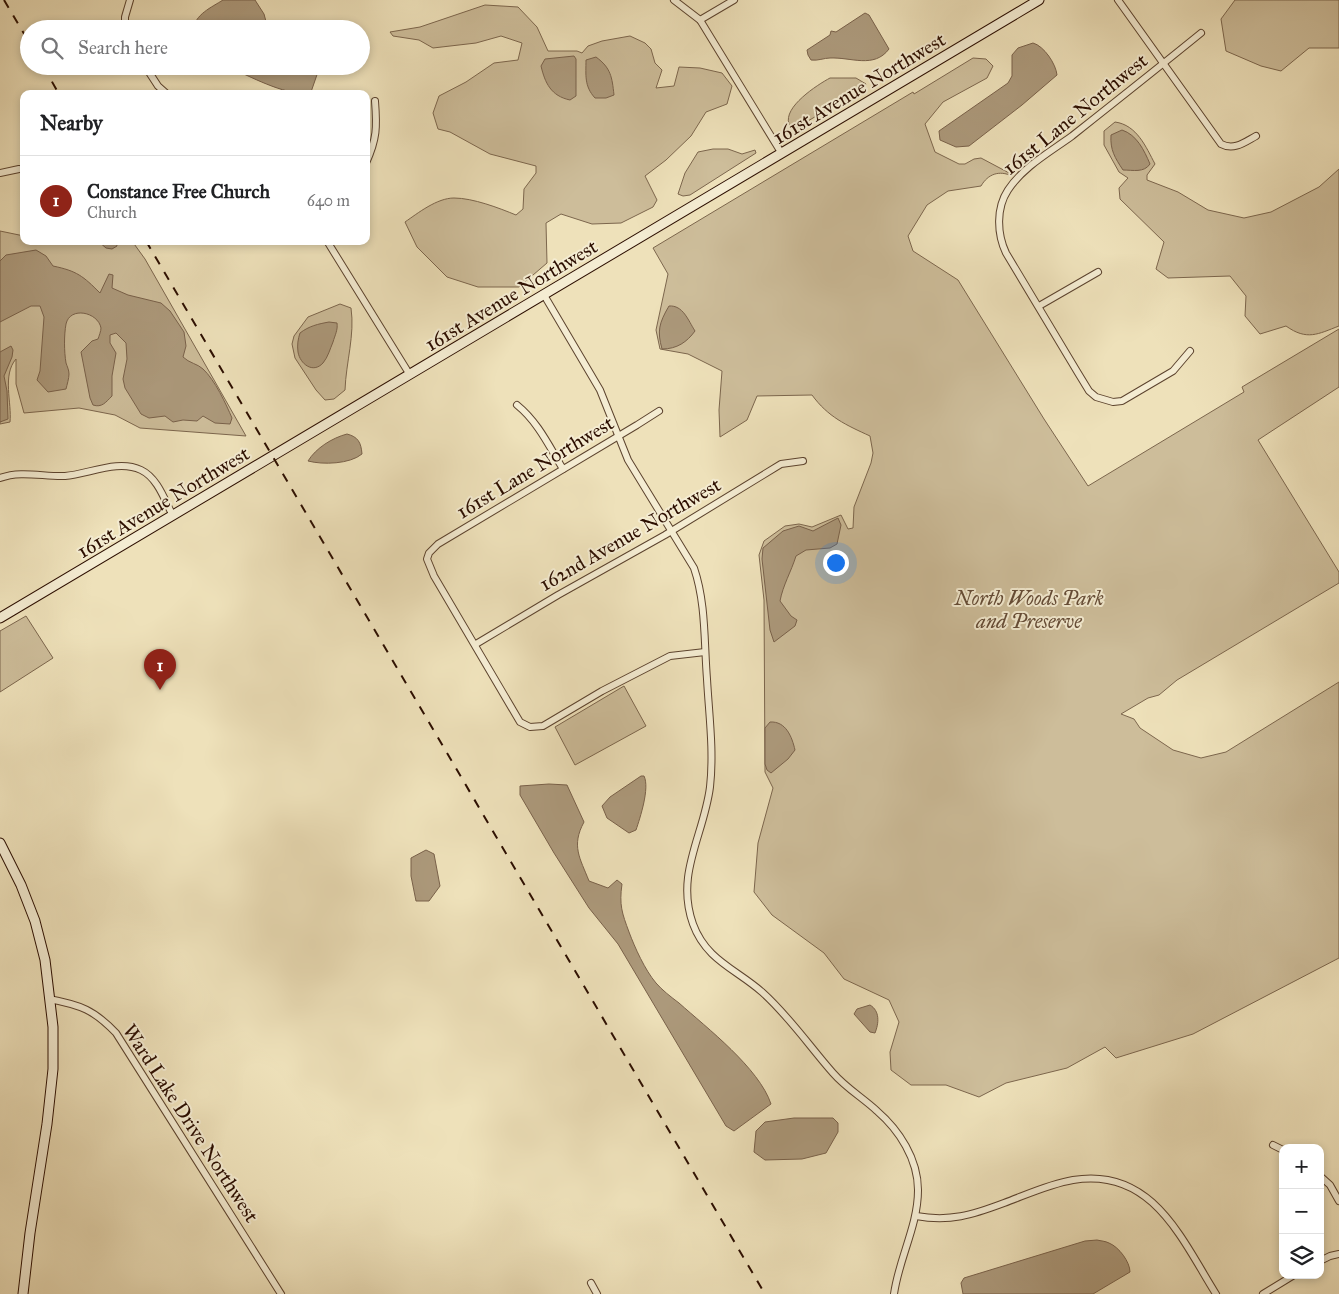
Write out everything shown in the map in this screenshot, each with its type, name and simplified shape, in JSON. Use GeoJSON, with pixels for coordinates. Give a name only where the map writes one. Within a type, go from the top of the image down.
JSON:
{"type":"FeatureCollection","features":[{"type":"Feature","properties":{"kind":"main road","name":"161st Avenue Northwest"},"geometry":{"type":"LineString","coordinates":[[0,618],[1039,0]]}},
{"type":"Feature","properties":{"kind":"main road"},"geometry":{"type":"LineString","coordinates":[[0,843],[21,885],[35,921],[45,960],[53,1027],[53,1069],[47,1124],[30,1232],[23,1294]]}},
{"type":"Feature","properties":{"kind":"street"},"geometry":{"type":"LineString","coordinates":[[125,20],[130,0]]}},
{"type":"Feature","properties":{"kind":"street"},"geometry":{"type":"LineString","coordinates":[[674,0],[700,20],[782,154]]}},
{"type":"Feature","properties":{"kind":"street"},"geometry":{"type":"LineString","coordinates":[[700,20],[734,0]]}},
{"type":"Feature","properties":{"kind":"street"},"geometry":{"type":"LineString","coordinates":[[1118,0],[1221,144],[1228,147],[1239,145],[1256,136]]}},
{"type":"Feature","properties":{"kind":"street","name":"161st Lane Northwest"},"geometry":{"type":"LineString","coordinates":[[1190,351],[1173,372],[1122,401],[1104,400],[1096,397],[1089,391],[1006,252],[999,219],[1002,202],[1008,190],[1025,171],[1201,34]]}},
{"type":"Feature","properties":{"kind":"street"},"geometry":{"type":"LineString","coordinates":[[151,75],[162,90]]}},
{"type":"Feature","properties":{"kind":"street"},"geometry":{"type":"LineString","coordinates":[[370,154],[374,145],[377,126],[375,101]]}},
{"type":"Feature","properties":{"kind":"street"},"geometry":{"type":"LineString","coordinates":[[0,173],[19,169]]}},
{"type":"Feature","properties":{"kind":"street"},"geometry":{"type":"LineString","coordinates":[[329,245],[410,374]]}},
{"type":"Feature","properties":{"kind":"street"},"geometry":{"type":"LineString","coordinates":[[1038,306],[1098,272]]}},
{"type":"Feature","properties":{"kind":"street"},"geometry":{"type":"LineString","coordinates":[[544,296],[600,390],[628,460],[694,568],[698,578],[703,611],[711,753],[710,787],[686,879],[687,902],[693,925],[704,945],[721,963],[762,992],[780,1010],[837,1078],[877,1111],[895,1129],[906,1146],[915,1170],[918,1190],[916,1216],[894,1294]]}},
{"type":"Feature","properties":{"kind":"street"},"geometry":{"type":"LineString","coordinates":[[517,405],[536,424],[563,469]]}},
{"type":"Feature","properties":{"kind":"street","name":"161st Lane Northwest"},"geometry":{"type":"LineString","coordinates":[[476,644],[434,576],[427,559],[429,553],[438,544],[659,411]]}},
{"type":"Feature","properties":{"kind":"street","name":"162nd Avenue Northwest"},"geometry":{"type":"LineString","coordinates":[[476,644],[672,531],[781,464],[803,461]]}},
{"type":"Feature","properties":{"kind":"street"},"geometry":{"type":"LineString","coordinates":[[0,478],[19,474],[63,476],[118,467],[134,467],[151,477],[173,516]]}},
{"type":"Feature","properties":{"kind":"street"},"geometry":{"type":"LineString","coordinates":[[476,644],[520,722],[530,727],[543,726],[602,691],[670,656],[705,652]]}},
{"type":"Feature","properties":{"kind":"street","name":"Ward Lake Drive Northwest"},"geometry":{"type":"LineString","coordinates":[[50,998],[70,1002],[88,1009],[116,1033],[281,1294]]}},
{"type":"Feature","properties":{"kind":"street"},"geometry":{"type":"LineString","coordinates":[[1273,1145],[1279,1148]]}},
{"type":"Feature","properties":{"kind":"street"},"geometry":{"type":"LineString","coordinates":[[916,1216],[942,1219],[962,1217],[1066,1182],[1085,1179],[1105,1180],[1133,1189],[1161,1210],[1216,1294]]}},
{"type":"Feature","properties":{"kind":"street"},"geometry":{"type":"LineString","coordinates":[[1324,1180],[1330,1185],[1339,1201]]}},
{"type":"Feature","properties":{"kind":"street"},"geometry":{"type":"LineString","coordinates":[[1324,1259],[1339,1254]]}},
{"type":"Feature","properties":{"kind":"street"},"geometry":{"type":"LineString","coordinates":[[1263,1294],[1287,1279]]}},
{"type":"Feature","properties":{"kind":"street"},"geometry":{"type":"LineString","coordinates":[[590,1283],[597,1294]]}},
{"type":"Feature","properties":{"kind":"green space"},"geometry":{"type":"Polygon","coordinates":[[[1235,0],[1339,0],[1339,48],[1309,48],[1281,71],[1261,66],[1226,51],[1221,19],[1235,0]]]}},
{"type":"Feature","properties":{"kind":"green space"},"geometry":{"type":"Polygon","coordinates":[[[485,5],[518,7],[537,27],[548,51],[577,51],[582,53],[588,46],[602,41],[630,36],[645,43],[651,49],[655,63],[662,70],[656,88],[674,86],[679,67],[700,68],[722,73],[732,86],[727,104],[706,112],[691,136],[666,160],[645,176],[657,200],[653,207],[621,223],[592,224],[561,214],[546,223],[547,263],[519,287],[478,287],[447,277],[417,247],[405,222],[441,200],[454,198],[477,202],[516,215],[523,209],[524,189],[536,173],[536,166],[490,154],[450,132],[438,129],[433,113],[439,96],[466,82],[494,63],[518,60],[522,43],[501,36],[476,43],[433,48],[419,40],[393,36],[390,32],[420,27],[485,5]]]}},
{"type":"Feature","properties":{"kind":"green space","name":"North Woods Park and Preserve"},"geometry":{"type":"Polygon","coordinates":[[[973,58],[986,59],[993,66],[987,78],[943,102],[925,124],[935,152],[959,164],[965,164],[974,159],[981,158],[1013,175],[998,173],[990,176],[981,186],[948,191],[927,205],[908,236],[913,251],[958,280],[1088,486],[1244,392],[1242,387],[1339,329],[1339,387],[1258,440],[1339,572],[1339,583],[1177,680],[1159,695],[1148,698],[1121,714],[1134,719],[1140,728],[1173,750],[1201,758],[1226,752],[1339,682],[1339,958],[1193,1034],[1116,1058],[1105,1047],[1067,1068],[1006,1083],[979,1097],[946,1085],[911,1085],[891,1070],[890,1052],[899,1022],[889,1000],[844,979],[824,953],[772,915],[754,892],[758,843],[773,788],[765,772],[764,600],[759,555],[764,541],[785,526],[799,524],[812,527],[841,515],[848,529],[853,528],[854,507],[873,453],[870,436],[831,415],[812,395],[757,396],[747,420],[720,437],[719,410],[722,371],[688,354],[660,349],[656,330],[668,274],[653,248],[973,58]]]}},
{"type":"Feature","properties":{"kind":"green space"},"geometry":{"type":"Polygon","coordinates":[[[830,78],[856,78],[866,84],[863,88],[793,130],[789,124],[791,111],[802,97],[830,78]]]}},
{"type":"Feature","properties":{"kind":"green space"},"geometry":{"type":"Polygon","coordinates":[[[1115,122],[1129,127],[1135,132],[1148,151],[1155,164],[1147,175],[1147,180],[1178,192],[1208,210],[1244,218],[1271,212],[1319,187],[1339,169],[1339,326],[1312,335],[1293,331],[1286,326],[1260,334],[1245,316],[1246,296],[1230,276],[1168,278],[1156,269],[1164,242],[1120,199],[1119,188],[1128,178],[1119,172],[1104,145],[1104,131],[1115,122]]]}},
{"type":"Feature","properties":{"kind":"green space"},"geometry":{"type":"Polygon","coordinates":[[[728,149],[742,154],[755,150],[756,153],[690,195],[683,196],[678,194],[685,173],[698,152],[728,149]]]}},
{"type":"Feature","properties":{"kind":"green space"},"geometry":{"type":"Polygon","coordinates":[[[0,231],[20,235],[20,245],[135,245],[145,259],[246,436],[140,428],[115,415],[79,408],[24,413],[16,384],[16,359],[9,373],[8,381],[10,422],[0,424],[0,231]]]}},
{"type":"Feature","properties":{"kind":"green space"},"geometry":{"type":"Polygon","coordinates":[[[340,304],[351,308],[352,318],[345,390],[334,399],[325,400],[316,390],[295,358],[292,344],[294,336],[308,317],[340,304]]]}},
{"type":"Feature","properties":{"kind":"green space"},"geometry":{"type":"Polygon","coordinates":[[[26,616],[53,658],[0,692],[0,631],[26,616]]]}},
{"type":"Feature","properties":{"kind":"green space"},"geometry":{"type":"Polygon","coordinates":[[[624,686],[646,726],[575,765],[555,727],[624,686]]]}},
{"type":"Feature","properties":{"kind":"shaded area"},"geometry":{"type":"Polygon","coordinates":[[[223,0],[255,0],[266,20],[197,20],[223,0]]]}},
{"type":"Feature","properties":{"kind":"shaded area"},"geometry":{"type":"Polygon","coordinates":[[[865,13],[869,15],[889,49],[883,55],[876,59],[862,61],[838,58],[811,60],[807,50],[830,35],[831,31],[836,32],[865,13]]]}},
{"type":"Feature","properties":{"kind":"shaded area"},"geometry":{"type":"Polygon","coordinates":[[[1033,43],[1049,56],[1057,75],[969,146],[956,147],[940,140],[939,131],[1008,83],[1012,76],[1012,55],[1018,48],[1033,43]]]}},
{"type":"Feature","properties":{"kind":"shaded area"},"geometry":{"type":"Polygon","coordinates":[[[574,56],[576,59],[576,96],[570,100],[558,95],[550,88],[541,66],[545,59],[574,56]]]}},
{"type":"Feature","properties":{"kind":"shaded area"},"geometry":{"type":"Polygon","coordinates":[[[596,57],[608,69],[611,78],[614,95],[606,98],[595,98],[587,85],[586,60],[596,57]]]}},
{"type":"Feature","properties":{"kind":"shaded area"},"geometry":{"type":"Polygon","coordinates":[[[245,75],[317,75],[312,90],[284,90],[245,75]]]}},
{"type":"Feature","properties":{"kind":"shaded area"},"geometry":{"type":"Polygon","coordinates":[[[1122,130],[1132,135],[1142,148],[1150,164],[1145,169],[1123,170],[1118,162],[1112,150],[1111,135],[1122,130]]]}},
{"type":"Feature","properties":{"kind":"shaded area"},"geometry":{"type":"Polygon","coordinates":[[[103,245],[117,245],[112,249],[103,245]]]}},
{"type":"Feature","properties":{"kind":"shaded area"},"geometry":{"type":"Polygon","coordinates":[[[36,250],[46,256],[53,266],[79,275],[100,293],[109,274],[113,275],[112,288],[128,295],[161,303],[170,311],[184,332],[186,346],[183,357],[201,367],[212,379],[232,418],[230,424],[215,423],[203,416],[197,421],[183,420],[173,422],[165,416],[149,418],[141,414],[125,388],[123,379],[127,359],[126,343],[116,333],[110,335],[110,343],[116,353],[112,376],[112,396],[101,405],[93,405],[81,352],[92,341],[98,339],[101,328],[95,318],[84,313],[73,315],[66,324],[65,353],[69,374],[66,389],[48,392],[37,380],[40,371],[44,317],[40,306],[31,306],[0,322],[0,261],[6,255],[36,250]]]}},
{"type":"Feature","properties":{"kind":"shaded area"},"geometry":{"type":"Polygon","coordinates":[[[669,306],[674,306],[682,311],[695,331],[681,344],[672,348],[662,349],[660,327],[669,306]]]}},
{"type":"Feature","properties":{"kind":"shaded area"},"geometry":{"type":"Polygon","coordinates":[[[329,322],[337,323],[337,330],[328,356],[319,366],[311,368],[304,364],[299,356],[298,342],[300,333],[314,326],[329,322]]]}},
{"type":"Feature","properties":{"kind":"shaded area"},"geometry":{"type":"Polygon","coordinates":[[[11,346],[13,350],[12,357],[4,376],[7,391],[8,419],[0,422],[0,352],[11,346]]]}},
{"type":"Feature","properties":{"kind":"shaded area"},"geometry":{"type":"Polygon","coordinates":[[[347,434],[358,441],[362,454],[344,462],[321,463],[308,461],[325,444],[347,434]]]}},
{"type":"Feature","properties":{"kind":"shaded area"},"geometry":{"type":"Polygon","coordinates":[[[838,518],[841,525],[837,544],[830,548],[806,550],[796,556],[780,601],[791,616],[797,620],[795,626],[774,642],[770,630],[762,559],[763,548],[783,531],[799,526],[813,531],[838,518]]]}},
{"type":"Feature","properties":{"kind":"shaded area"},"geometry":{"type":"Polygon","coordinates":[[[770,722],[776,722],[784,727],[790,735],[795,750],[788,759],[771,773],[767,770],[765,764],[765,728],[770,722]]]}},
{"type":"Feature","properties":{"kind":"shaded area"},"geometry":{"type":"Polygon","coordinates":[[[641,776],[644,776],[646,781],[644,803],[636,830],[629,833],[607,818],[602,806],[610,797],[641,776]]]}},
{"type":"Feature","properties":{"kind":"shaded area"},"geometry":{"type":"Polygon","coordinates":[[[567,785],[584,822],[577,845],[580,859],[589,881],[608,888],[617,880],[622,884],[622,909],[631,938],[652,978],[664,991],[731,1049],[765,1090],[771,1104],[734,1131],[726,1126],[618,944],[589,908],[520,795],[520,786],[567,785]]]}},
{"type":"Feature","properties":{"kind":"shaded area"},"geometry":{"type":"Polygon","coordinates":[[[426,850],[434,854],[440,886],[429,901],[416,901],[411,876],[411,858],[426,850]]]}},
{"type":"Feature","properties":{"kind":"shaded area"},"geometry":{"type":"Polygon","coordinates":[[[870,1005],[876,1010],[878,1017],[875,1033],[870,1032],[854,1014],[857,1009],[870,1005]]]}},
{"type":"Feature","properties":{"kind":"shaded area"},"geometry":{"type":"Polygon","coordinates":[[[794,1118],[833,1118],[838,1123],[838,1132],[826,1153],[802,1159],[765,1160],[754,1152],[756,1131],[765,1122],[794,1118]]]}},
{"type":"Feature","properties":{"kind":"shaded area"},"geometry":{"type":"Polygon","coordinates":[[[1097,1240],[1108,1242],[1120,1251],[1126,1259],[1130,1272],[1093,1294],[963,1294],[961,1283],[964,1278],[1085,1241],[1097,1240]]]}},
{"type":"Feature","properties":{"kind":"railway"},"geometry":{"type":"LineString","coordinates":[[4,0],[20,27]]}},
{"type":"Feature","properties":{"kind":"railway"},"geometry":{"type":"LineString","coordinates":[[48,75],[57,90]]}},
{"type":"Feature","properties":{"kind":"railway"},"geometry":{"type":"LineString","coordinates":[[148,245],[765,1294]]}},
{"type":"Feature","properties":{"kind":"place","name":"Constance Free Church"},"geometry":{"type":"Point","coordinates":[160,690]}}]}
